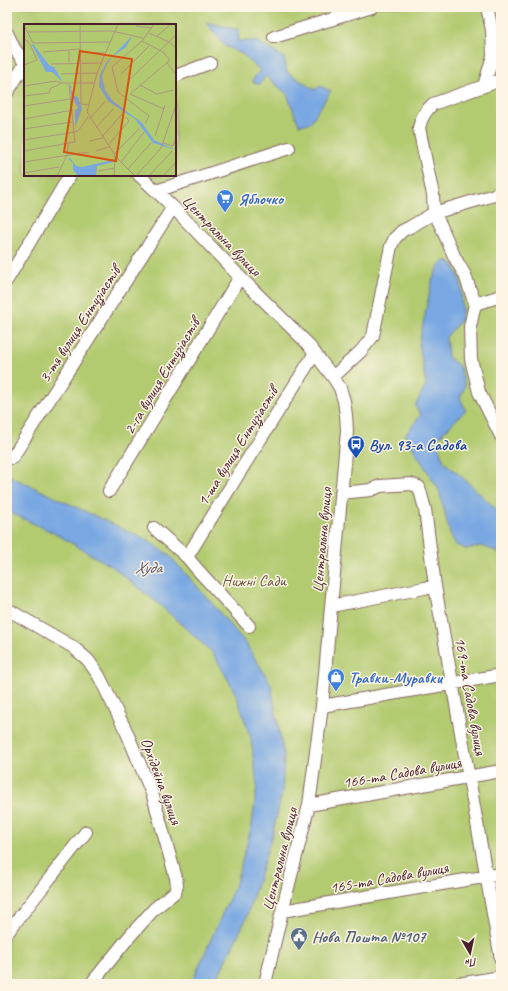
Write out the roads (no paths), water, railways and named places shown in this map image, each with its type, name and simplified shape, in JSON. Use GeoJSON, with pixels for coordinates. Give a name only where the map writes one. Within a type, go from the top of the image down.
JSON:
{"type":"FeatureCollection","features":[{"type":"Feature","properties":{"kind":"street"},"geometry":{"type":"LineString","coordinates":[[274,37],[372,7]]}},
{"type":"Feature","properties":{"kind":"street"},"geometry":{"type":"LineString","coordinates":[[484,86],[492,56],[492,30],[487,7]]}},
{"type":"Feature","properties":{"kind":"street"},"geometry":{"type":"LineString","coordinates":[[7,33],[14,48],[24,63]]}},
{"type":"Feature","properties":{"kind":"street"},"geometry":{"type":"LineString","coordinates":[[176,76],[210,63]]}},
{"type":"Feature","properties":{"kind":"street"},"geometry":{"type":"LineString","coordinates":[[7,93],[24,66]]}},
{"type":"Feature","properties":{"kind":"street"},"geometry":{"type":"LineString","coordinates":[[501,80],[433,104],[426,110],[421,119],[419,128],[433,195],[434,213],[455,258],[465,275],[475,304],[470,327],[471,359],[479,392],[495,411],[501,436]]}},
{"type":"Feature","properties":{"kind":"street"},"geometry":{"type":"LineString","coordinates":[[156,192],[289,148]]}},
{"type":"Feature","properties":{"kind":"street"},"geometry":{"type":"LineString","coordinates":[[7,280],[69,176]]}},
{"type":"Feature","properties":{"kind":"street","name":"Центральна вулиця"},"geometry":{"type":"LineString","coordinates":[[140,176],[173,207],[240,278],[306,342],[333,377],[340,388],[344,401],[347,431],[322,706],[309,805],[265,984]]}},
{"type":"Feature","properties":{"kind":"street"},"geometry":{"type":"LineString","coordinates":[[333,377],[361,351],[373,336],[391,246],[395,238],[402,231],[434,213],[501,193]]}},
{"type":"Feature","properties":{"kind":"street","name":"3-тя вулиця Ентузіастів"},"geometry":{"type":"LineString","coordinates":[[12,458],[173,207]]}},
{"type":"Feature","properties":{"kind":"street","name":"2-га вулиця Ентузіастів"},"geometry":{"type":"LineString","coordinates":[[109,491],[240,278]]}},
{"type":"Feature","properties":{"kind":"street"},"geometry":{"type":"LineString","coordinates":[[475,304],[501,296]]}},
{"type":"Feature","properties":{"kind":"street","name":"1-ша вулиця Ентузіастів"},"geometry":{"type":"LineString","coordinates":[[187,557],[315,353]]}},
{"type":"Feature","properties":{"kind":"street","name":"169-та Садова вулиця"},"geometry":{"type":"LineString","coordinates":[[341,493],[371,490],[380,486],[411,484],[419,487],[425,509],[435,586],[501,958]]}},
{"type":"Feature","properties":{"kind":"street"},"geometry":{"type":"LineString","coordinates":[[154,528],[187,557],[249,626]]}},
{"type":"Feature","properties":{"kind":"street"},"geometry":{"type":"LineString","coordinates":[[331,606],[435,586]]}},
{"type":"Feature","properties":{"kind":"street","name":"Орхідейна вулиця"},"geometry":{"type":"LineString","coordinates":[[7,610],[73,647],[88,660],[99,676],[127,733],[153,796],[176,878],[177,885],[175,892],[154,909],[91,984]]}},
{"type":"Feature","properties":{"kind":"street"},"geometry":{"type":"LineString","coordinates":[[322,706],[501,675]]}},
{"type":"Feature","properties":{"kind":"street","name":"166-та Садова вулиця"},"geometry":{"type":"LineString","coordinates":[[309,805],[501,771]]}},
{"type":"Feature","properties":{"kind":"street"},"geometry":{"type":"LineString","coordinates":[[7,933],[86,832]]}},
{"type":"Feature","properties":{"kind":"street","name":"165-та Садова вулиця"},"geometry":{"type":"LineString","coordinates":[[282,911],[501,874]]}},
{"type":"Feature","properties":{"kind":"street"},"geometry":{"type":"LineString","coordinates":[[458,984],[501,978]]}},
{"type":"Feature","properties":{"kind":"water"},"geometry":{"type":"Polygon","coordinates":[[[206,22],[240,30],[238,41],[257,41],[284,58],[287,72],[315,90],[320,86],[331,91],[310,123],[299,125],[287,94],[266,76],[259,85],[252,81],[260,70],[242,54],[225,46],[206,22]]]}},
{"type":"Feature","properties":{"kind":"water"},"geometry":{"type":"Polygon","coordinates":[[[445,261],[453,263],[461,282],[461,320],[446,337],[448,357],[460,367],[465,386],[460,398],[466,410],[436,440],[444,462],[499,512],[501,516],[501,560],[498,552],[482,546],[466,549],[456,545],[450,534],[439,490],[405,435],[421,415],[415,406],[426,385],[419,343],[432,281],[439,266],[445,261]]]}},
{"type":"Feature","properties":{"kind":"water","name":"Худа"},"geometry":{"type":"Polygon","coordinates":[[[7,475],[147,540],[169,555],[245,642],[271,684],[284,758],[282,793],[272,836],[246,919],[214,984],[190,984],[236,883],[252,825],[257,785],[251,739],[236,694],[213,653],[160,605],[114,568],[56,534],[7,511],[7,475]]]}},
{"type":"Feature","properties":{"kind":"place","name":"Яблочко"},"geometry":{"type":"Point","coordinates":[225,213]}},
{"type":"Feature","properties":{"kind":"place","name":"Вул. 93-а Садова"},"geometry":{"type":"Point","coordinates":[356,459]}},
{"type":"Feature","properties":{"kind":"place","name":"Травки-Муравки"},"geometry":{"type":"Point","coordinates":[336,692]}},
{"type":"Feature","properties":{"kind":"place","name":"Нова Пошта №107"},"geometry":{"type":"Point","coordinates":[299,951]}},
{"type":"Feature","properties":{"kind":"park label","name":"Нижні Сади"},"geometry":{"type":"Point","coordinates":[254,580]}}]}
